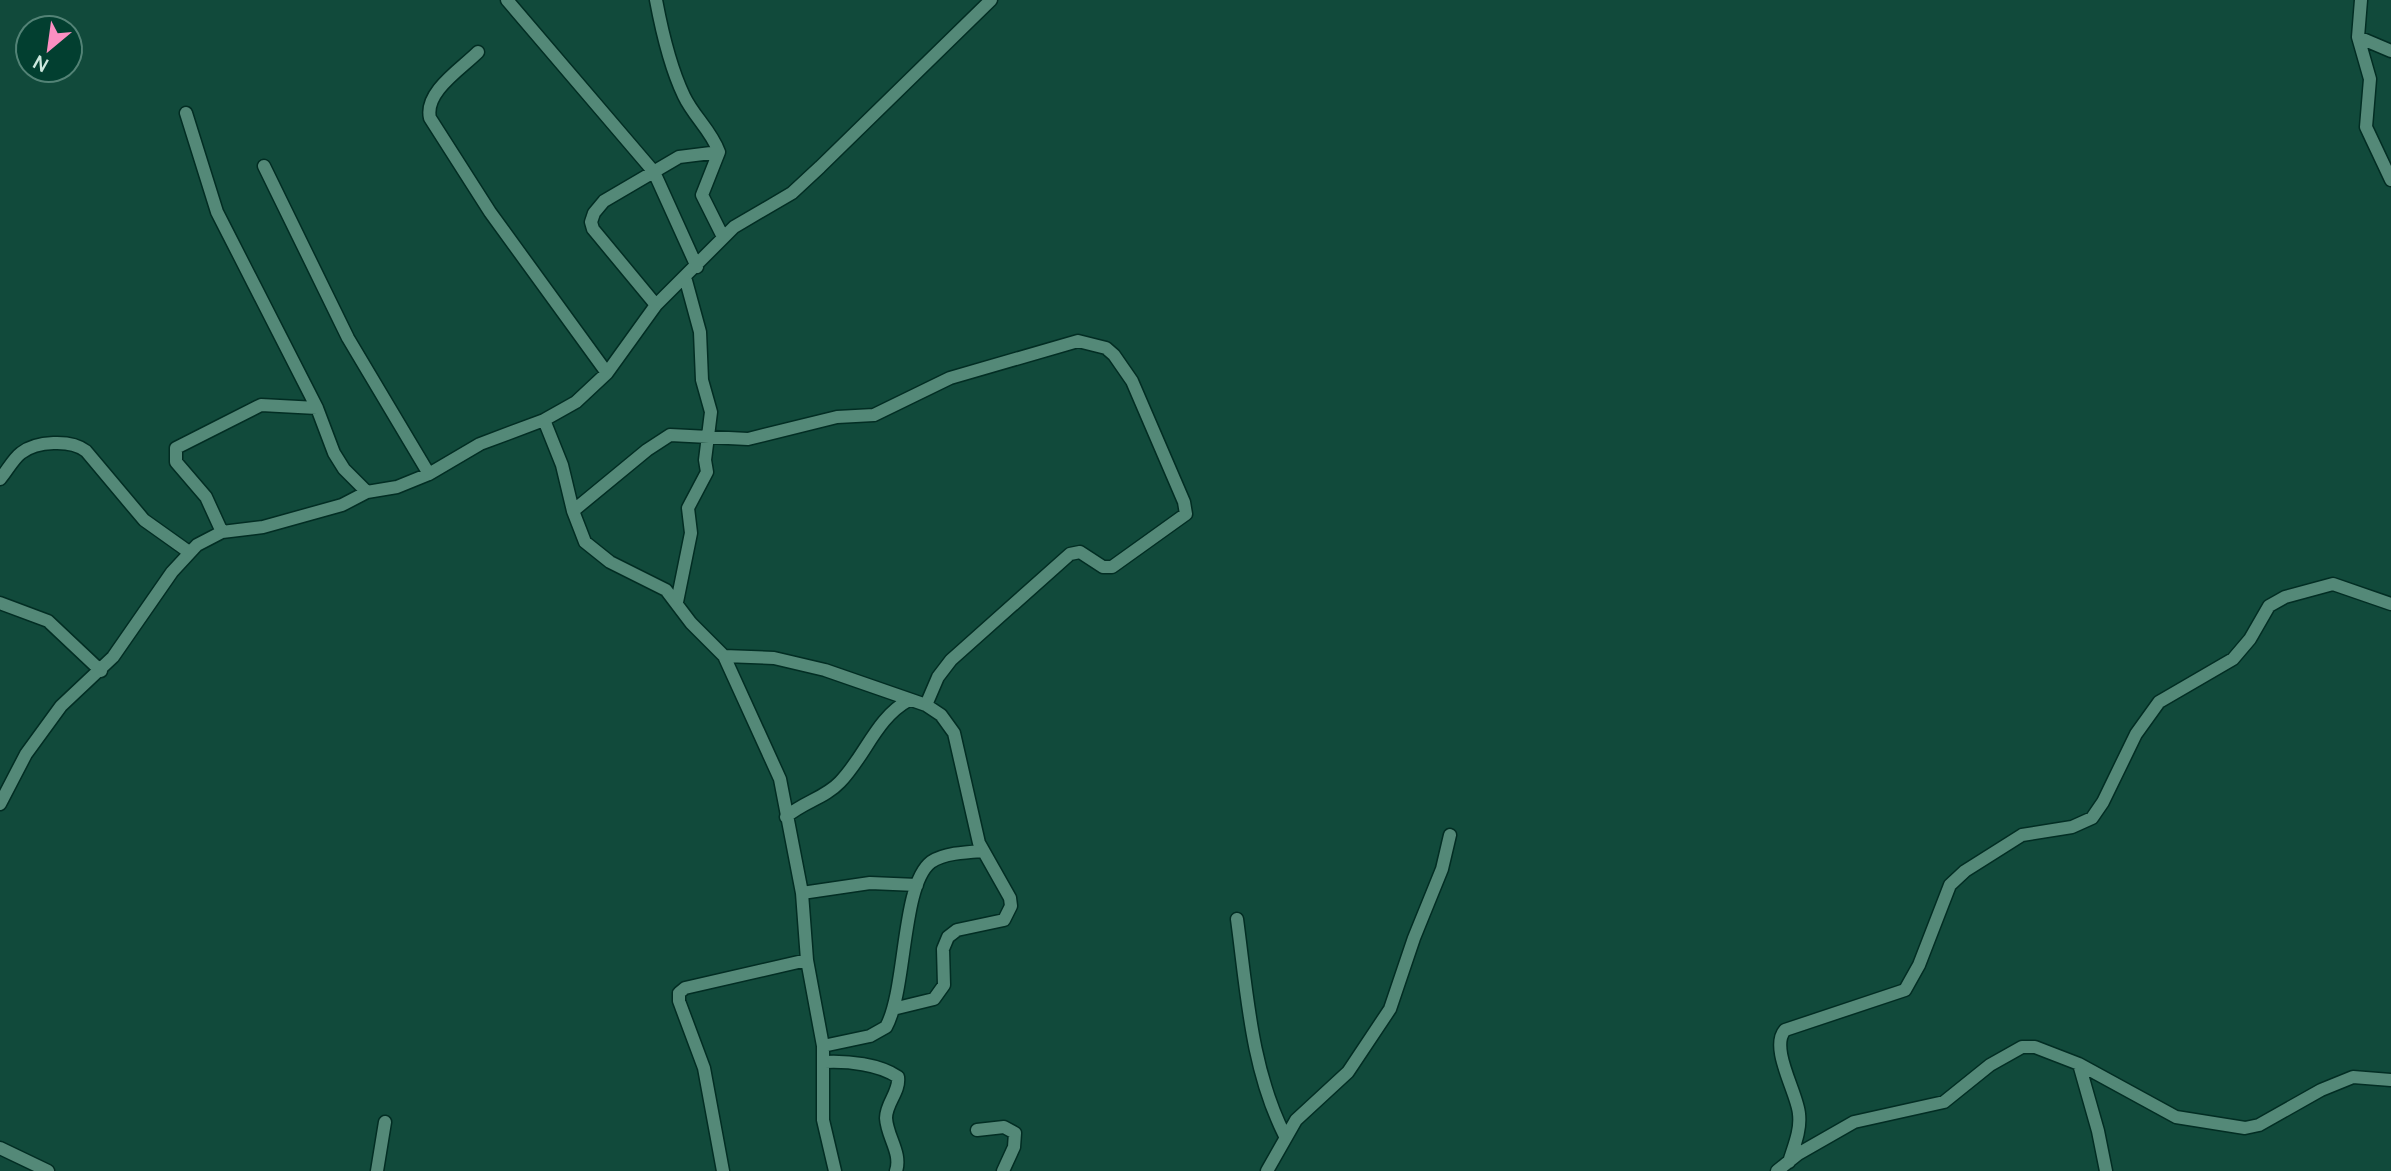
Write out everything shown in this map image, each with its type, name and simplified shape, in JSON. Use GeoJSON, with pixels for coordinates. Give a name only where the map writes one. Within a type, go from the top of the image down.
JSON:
{"type":"FeatureCollection","features":[{"type":"Feature","properties":{"kind":"street"},"geometry":{"type":"LineString","coordinates":[[507,0],[654,172],[696,267]]}},
{"type":"Feature","properties":{"kind":"street"},"geometry":{"type":"LineString","coordinates":[[656,0],[664,39],[683,95],[714,139],[719,152],[702,195],[723,237]]}},
{"type":"Feature","properties":{"kind":"street"},"geometry":{"type":"LineString","coordinates":[[0,804],[26,754],[44,728],[61,706],[101,671],[189,552],[222,532],[271,525],[342,505],[367,492],[397,487],[429,474],[480,444],[544,421],[576,402],[607,373],[656,305],[723,237],[745,218],[792,192],[991,0]]}},
{"type":"Feature","properties":{"kind":"street"},"geometry":{"type":"LineString","coordinates":[[2361,0],[2358,37],[2370,79],[2366,127],[2391,180]]}},
{"type":"Feature","properties":{"kind":"street"},"geometry":{"type":"LineString","coordinates":[[2358,37],[2391,51]]}},
{"type":"Feature","properties":{"kind":"street"},"geometry":{"type":"LineString","coordinates":[[478,52],[432,98],[428,110],[430,118],[477,193],[607,373]]}},
{"type":"Feature","properties":{"kind":"street"},"geometry":{"type":"LineString","coordinates":[[186,113],[217,212],[317,408],[344,470],[367,492]]}},
{"type":"Feature","properties":{"kind":"street"},"geometry":{"type":"LineString","coordinates":[[656,305],[593,229],[591,222],[604,201],[679,157],[719,152]]}},
{"type":"Feature","properties":{"kind":"street"},"geometry":{"type":"LineString","coordinates":[[264,166],[348,338],[429,474]]}},
{"type":"Feature","properties":{"kind":"street"},"geometry":{"type":"LineString","coordinates":[[677,602],[691,533],[688,508],[707,472],[705,460],[711,412],[702,380],[700,332],[685,277]]}},
{"type":"Feature","properties":{"kind":"street"},"geometry":{"type":"LineString","coordinates":[[573,511],[662,438],[681,434],[708,439],[748,439],[837,417],[874,415],[950,378],[1078,341],[1096,344],[1115,355],[1132,381],[1169,473],[1184,502],[1186,514],[1112,567],[1103,567],[1080,552],[1070,554],[951,660],[938,677],[926,705]]}},
{"type":"Feature","properties":{"kind":"street"},"geometry":{"type":"LineString","coordinates":[[222,532],[206,497],[176,462],[176,448],[258,406],[317,408]]}},
{"type":"Feature","properties":{"kind":"street"},"geometry":{"type":"LineString","coordinates":[[544,421],[562,465],[573,511],[585,542],[610,562],[666,590],[691,623],[724,656],[780,779],[802,893],[807,960],[825,1062],[823,1120],[835,1171]]}},
{"type":"Feature","properties":{"kind":"street"},"geometry":{"type":"LineString","coordinates":[[0,479],[22,452],[58,443],[82,447],[144,520],[189,552]]}},
{"type":"Feature","properties":{"kind":"street"},"geometry":{"type":"LineString","coordinates":[[1789,1162],[1796,1141],[1800,1113],[1789,1088],[1781,1046],[1781,1034],[1785,1030],[1905,990],[1919,965],[1950,885],[1965,871],[2022,835],[2072,827],[2092,818],[2103,802],[2136,734],[2159,702],[2233,659],[2250,639],[2263,613],[2276,601],[2333,584],[2391,604]]}},
{"type":"Feature","properties":{"kind":"street"},"geometry":{"type":"LineString","coordinates":[[0,603],[48,621],[101,671]]}},
{"type":"Feature","properties":{"kind":"street"},"geometry":{"type":"LineString","coordinates":[[724,656],[774,658],[825,670],[926,705],[949,723],[954,733],[962,780],[983,852],[1010,898],[1009,914],[997,923],[957,930],[948,937],[943,949],[944,985],[934,999],[893,1009]]}},
{"type":"Feature","properties":{"kind":"street"},"geometry":{"type":"LineString","coordinates":[[786,817],[799,806],[830,793],[853,767],[888,715],[909,699]]}},
{"type":"Feature","properties":{"kind":"street"},"geometry":{"type":"LineString","coordinates":[[1267,1171],[1296,1120],[1348,1072],[1390,1009],[1414,938],[1442,869],[1450,835]]}},
{"type":"Feature","properties":{"kind":"street"},"geometry":{"type":"LineString","coordinates":[[823,1046],[880,1033],[893,1009],[917,885],[924,869],[933,860],[983,852]]}},
{"type":"Feature","properties":{"kind":"street"},"geometry":{"type":"LineString","coordinates":[[802,893],[870,883],[917,885]]}},
{"type":"Feature","properties":{"kind":"street"},"geometry":{"type":"LineString","coordinates":[[1237,919],[1245,991],[1263,1087],[1285,1136]]}},
{"type":"Feature","properties":{"kind":"street"},"geometry":{"type":"LineString","coordinates":[[723,1171],[705,1068],[679,1001],[679,993],[685,988],[807,960]]}},
{"type":"Feature","properties":{"kind":"street"},"geometry":{"type":"LineString","coordinates":[[1777,1171],[1854,1122],[1944,1102],[2012,1050],[2035,1047],[2079,1064],[2176,1117],[2245,1128],[2259,1125],[2320,1090],[2353,1077],[2391,1080]]}},
{"type":"Feature","properties":{"kind":"street"},"geometry":{"type":"LineString","coordinates":[[825,1062],[841,1061],[879,1068],[898,1077],[899,1086],[886,1114],[887,1128],[898,1157],[896,1171]]}},
{"type":"Feature","properties":{"kind":"street"},"geometry":{"type":"LineString","coordinates":[[2079,1064],[2106,1171]]}},
{"type":"Feature","properties":{"kind":"street"},"geometry":{"type":"LineString","coordinates":[[377,1171],[385,1122]]}},
{"type":"Feature","properties":{"kind":"street"},"geometry":{"type":"LineString","coordinates":[[977,1130],[1004,1127],[1015,1133],[1014,1147],[1003,1171]]}},
{"type":"Feature","properties":{"kind":"street"},"geometry":{"type":"LineString","coordinates":[[0,1148],[48,1171]]}}]}
